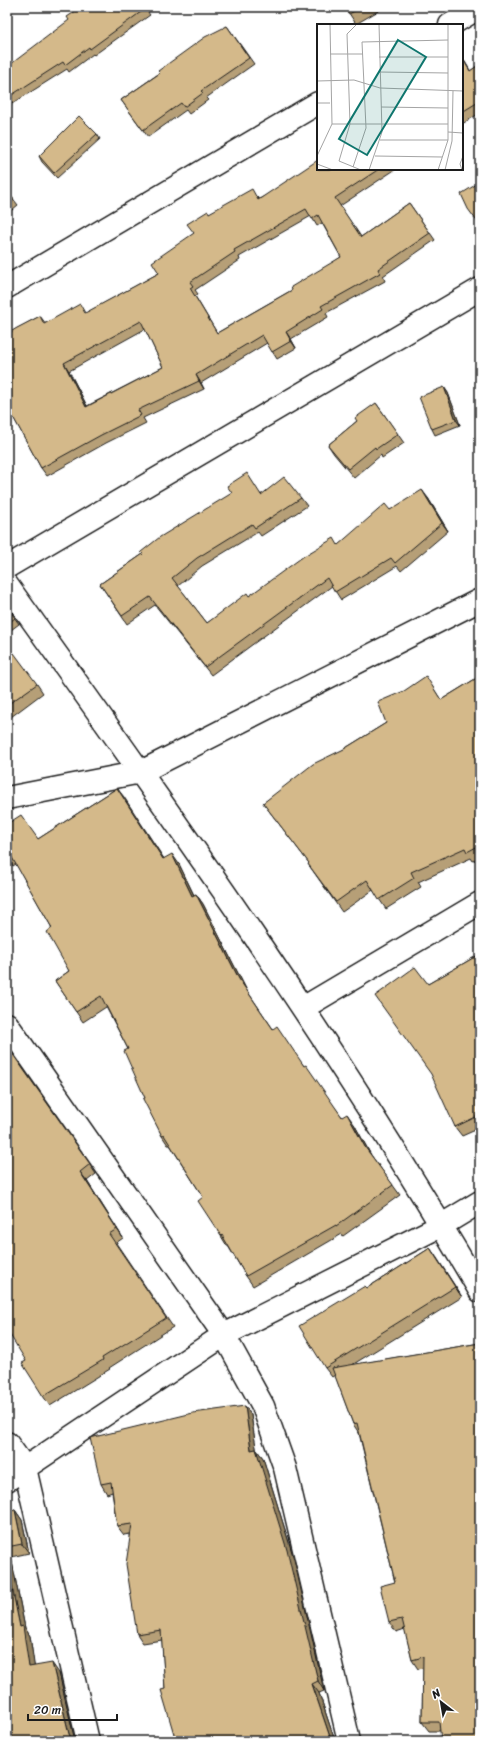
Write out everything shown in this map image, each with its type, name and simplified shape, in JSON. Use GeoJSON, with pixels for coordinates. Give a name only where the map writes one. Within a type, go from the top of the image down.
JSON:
{"type":"FeatureCollection","features":[{"type":"Feature","properties":{"kind":"street"},"geometry":{"type":"LineString","coordinates":[[452,24],[480,7]]}},
{"type":"Feature","properties":{"kind":"street"},"geometry":{"type":"LineString","coordinates":[[7,287],[317,104]]}},
{"type":"Feature","properties":{"kind":"street"},"geometry":{"type":"LineString","coordinates":[[7,567],[480,289]]}},
{"type":"Feature","properties":{"kind":"street"},"geometry":{"type":"LineString","coordinates":[[7,585],[141,772],[303,1008],[442,1225],[480,1291]]}},
{"type":"Feature","properties":{"kind":"street"},"geometry":{"type":"LineString","coordinates":[[7,798],[141,772],[480,600]]}},
{"type":"Feature","properties":{"kind":"street"},"geometry":{"type":"LineString","coordinates":[[303,1008],[480,903]]}},
{"type":"Feature","properties":{"kind":"street"},"geometry":{"type":"LineString","coordinates":[[7,1024],[224,1336],[263,1406],[285,1468],[349,1741]]}},
{"type":"Feature","properties":{"kind":"street"},"geometry":{"type":"LineString","coordinates":[[16,1474],[224,1336],[442,1225],[480,1202]]}},
{"type":"Feature","properties":{"kind":"street"},"geometry":{"type":"LineString","coordinates":[[7,1443],[88,1741]]}},
{"type":"Feature","properties":{"kind":"building"},"geometry":{"type":"Polygon","coordinates":[[[82,7],[144,7],[145,9],[90,49],[89,47],[65,65],[63,62],[7,98],[7,67],[69,20],[67,17],[82,7]]]}},
{"type":"Feature","properties":{"kind":"building"},"geometry":{"type":"Polygon","coordinates":[[[345,7],[362,7],[349,14],[345,7]]]}},
{"type":"Feature","properties":{"kind":"building"},"geometry":{"type":"Polygon","coordinates":[[[227,26],[249,58],[201,91],[203,93],[184,107],[181,103],[143,130],[121,100],[160,73],[158,71],[205,37],[227,26]]]}},
{"type":"Feature","properties":{"kind":"building"},"geometry":{"type":"Polygon","coordinates":[[[463,60],[470,71],[480,64],[480,101],[463,111],[463,60]]]}},
{"type":"Feature","properties":{"kind":"building"},"geometry":{"type":"Polygon","coordinates":[[[79,116],[97,134],[54,173],[39,156],[79,116]]]}},
{"type":"Feature","properties":{"kind":"building"},"geometry":{"type":"Polygon","coordinates":[[[317,161],[317,170],[377,170],[335,198],[361,237],[409,203],[430,233],[378,269],[380,273],[321,306],[323,309],[286,332],[291,341],[272,352],[262,335],[196,375],[199,381],[138,410],[141,415],[41,468],[7,406],[7,334],[40,316],[44,324],[80,304],[85,313],[159,273],[152,262],[194,233],[187,224],[208,211],[209,213],[252,189],[258,200],[317,161]],[[306,209],[234,250],[235,252],[190,282],[193,286],[190,288],[217,333],[292,290],[291,287],[341,257],[318,215],[312,219],[306,209]],[[141,321],[64,363],[86,407],[163,367],[141,321]]]}},
{"type":"Feature","properties":{"kind":"building"},"geometry":{"type":"Polygon","coordinates":[[[480,182],[479,224],[468,209],[461,194],[480,182]]]}},
{"type":"Feature","properties":{"kind":"building"},"geometry":{"type":"Polygon","coordinates":[[[7,191],[14,200],[7,206],[7,191]]]}},
{"type":"Feature","properties":{"kind":"building"},"geometry":{"type":"Polygon","coordinates":[[[444,387],[456,420],[432,429],[419,397],[444,387]]]}},
{"type":"Feature","properties":{"kind":"building"},"geometry":{"type":"Polygon","coordinates":[[[376,403],[398,434],[376,449],[375,447],[348,469],[328,445],[357,421],[355,418],[376,403]]]}},
{"type":"Feature","properties":{"kind":"building"},"geometry":{"type":"Polygon","coordinates":[[[247,473],[261,495],[284,477],[301,498],[255,528],[252,524],[197,558],[172,578],[207,623],[247,593],[249,596],[304,556],[334,538],[338,545],[385,504],[390,510],[422,490],[442,523],[395,563],[391,558],[335,592],[327,578],[205,667],[150,597],[122,616],[100,584],[143,554],[141,552],[160,537],[232,493],[227,486],[247,473]]]}},
{"type":"Feature","properties":{"kind":"building"},"geometry":{"type":"Polygon","coordinates":[[[7,607],[15,618],[7,624],[7,607]]]}},
{"type":"Feature","properties":{"kind":"building"},"geometry":{"type":"Polygon","coordinates":[[[14,653],[37,684],[7,705],[7,658],[14,653]]]}},
{"type":"Feature","properties":{"kind":"building"},"geometry":{"type":"Polygon","coordinates":[[[426,676],[441,700],[480,676],[480,845],[467,852],[465,848],[411,872],[414,878],[379,900],[367,880],[336,902],[308,864],[309,863],[263,803],[313,764],[344,749],[386,723],[378,702],[404,691],[426,676]]]}},
{"type":"Feature","properties":{"kind":"building"},"geometry":{"type":"Polygon","coordinates":[[[117,788],[163,859],[172,854],[192,896],[196,894],[239,979],[273,1029],[277,1026],[304,1066],[306,1065],[342,1117],[347,1114],[365,1147],[393,1185],[336,1226],[246,1276],[222,1235],[221,1236],[198,1201],[203,1197],[164,1135],[162,1136],[143,1099],[145,1098],[124,1051],[128,1049],[101,996],[76,1012],[55,981],[69,971],[47,932],[52,928],[10,854],[7,856],[7,824],[21,815],[38,839],[117,788]]]}},
{"type":"Feature","properties":{"kind":"building"},"geometry":{"type":"Polygon","coordinates":[[[480,954],[480,1115],[455,1127],[431,1074],[375,996],[415,967],[428,984],[480,954]]]}},
{"type":"Feature","properties":{"kind":"building"},"geometry":{"type":"Polygon","coordinates":[[[7,1046],[90,1164],[80,1172],[117,1229],[109,1234],[166,1318],[102,1358],[103,1360],[43,1396],[22,1363],[26,1361],[7,1330],[7,1046]]]}},
{"type":"Feature","properties":{"kind":"building"},"geometry":{"type":"Polygon","coordinates":[[[430,1248],[455,1287],[325,1368],[299,1326],[365,1286],[367,1288],[430,1248]]]}},
{"type":"Feature","properties":{"kind":"building"},"geometry":{"type":"Polygon","coordinates":[[[480,1343],[480,1741],[441,1741],[439,1722],[422,1722],[423,1657],[412,1660],[402,1619],[389,1622],[380,1586],[395,1582],[357,1423],[353,1424],[332,1368],[480,1343]]]}},
{"type":"Feature","properties":{"kind":"building"},"geometry":{"type":"Polygon","coordinates":[[[245,1406],[251,1450],[256,1449],[287,1550],[318,1681],[312,1684],[330,1737],[327,1738],[329,1741],[176,1741],[161,1690],[165,1689],[161,1630],[137,1634],[126,1564],[132,1524],[117,1526],[111,1482],[101,1484],[90,1438],[193,1413],[245,1406]]]}},
{"type":"Feature","properties":{"kind":"building"},"geometry":{"type":"Polygon","coordinates":[[[15,1510],[22,1544],[7,1547],[7,1511],[15,1510]]]}},
{"type":"Feature","properties":{"kind":"building"},"geometry":{"type":"Polygon","coordinates":[[[7,1563],[20,1627],[23,1626],[29,1667],[52,1663],[69,1734],[74,1741],[7,1741],[7,1563]]]}}]}
